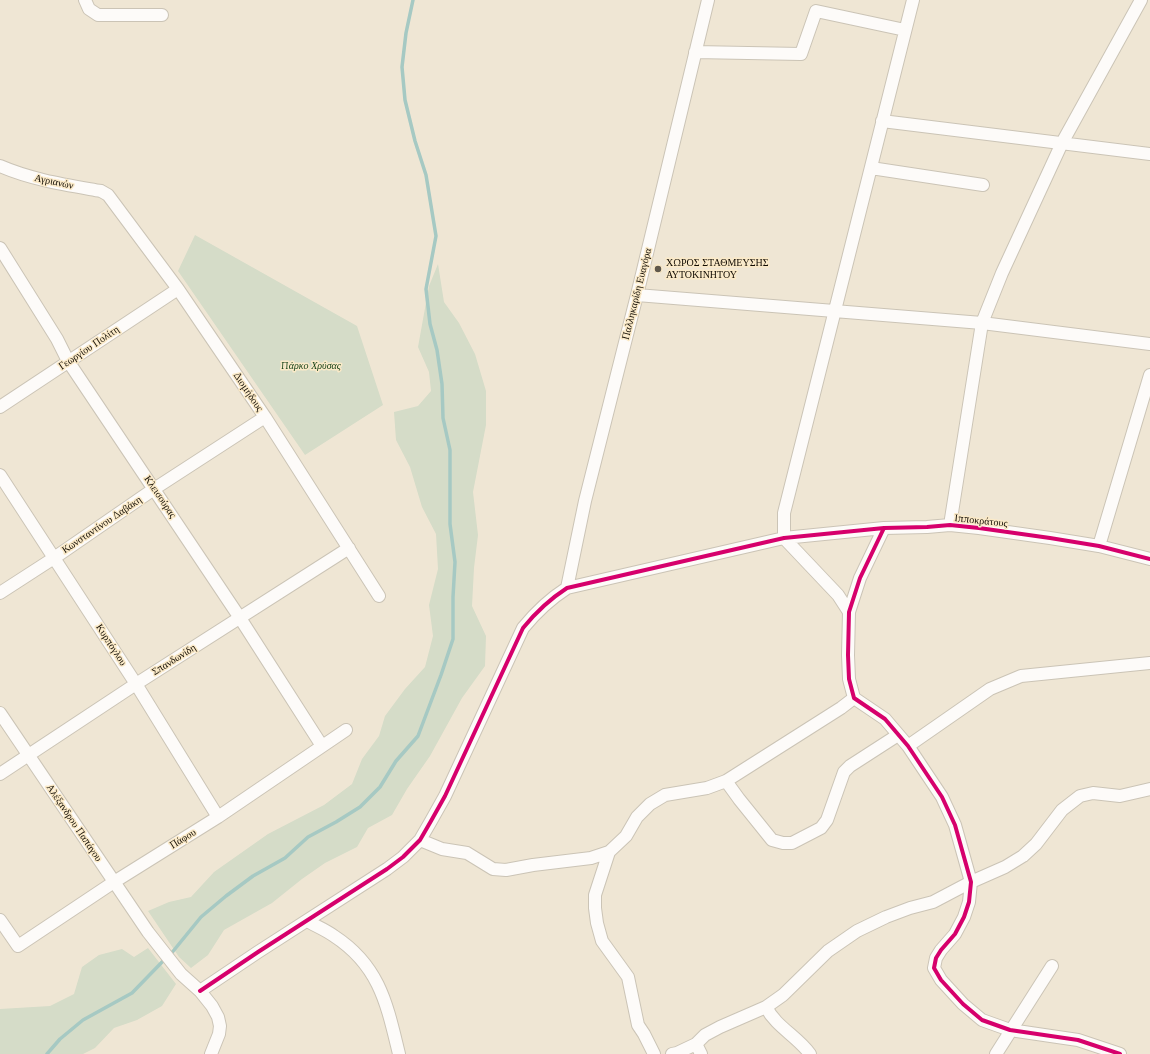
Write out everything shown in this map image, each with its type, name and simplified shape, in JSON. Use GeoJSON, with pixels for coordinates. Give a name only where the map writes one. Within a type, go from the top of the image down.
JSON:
{"type":"FeatureCollection","features":[{"type":"Feature","properties":{"kind":"street"},"geometry":{"type":"LineString","coordinates":[[85,0],[89,9],[98,15],[162,15]]}},
{"type":"Feature","properties":{"kind":"street","name":"Παλληκαρίδη Ευαγόρα"},"geometry":{"type":"LineString","coordinates":[[568,588],[585,501],[637,295],[708,0]]}},
{"type":"Feature","properties":{"kind":"street"},"geometry":{"type":"LineString","coordinates":[[849,612],[838,595],[784,538],[784,512],[913,0]]}},
{"type":"Feature","properties":{"kind":"street"},"geometry":{"type":"LineString","coordinates":[[950,525],[982,323],[1002,273],[1062,143],[1141,0]]}},
{"type":"Feature","properties":{"kind":"street"},"geometry":{"type":"LineString","coordinates":[[695,52],[800,54],[816,11],[906,30]]}},
{"type":"Feature","properties":{"kind":"street"},"geometry":{"type":"LineString","coordinates":[[882,121],[1150,154]]}},
{"type":"Feature","properties":{"kind":"street","name":"Αγριανών"},"geometry":{"type":"LineString","coordinates":[[0,166],[26,176],[101,191],[108,195]]}},
{"type":"Feature","properties":{"kind":"street"},"geometry":{"type":"LineString","coordinates":[[871,168],[983,185]]}},
{"type":"Feature","properties":{"kind":"street","name":"Διομήδους"},"geometry":{"type":"LineString","coordinates":[[108,195],[178,289],[265,417],[379,596]]}},
{"type":"Feature","properties":{"kind":"street","name":"Κλεισούρας"},"geometry":{"type":"LineString","coordinates":[[0,248],[57,339],[68,361],[240,618],[322,746]]}},
{"type":"Feature","properties":{"kind":"street","name":"Γεωργίου Πολίτη"},"geometry":{"type":"LineString","coordinates":[[0,407],[178,289]]}},
{"type":"Feature","properties":{"kind":"street"},"geometry":{"type":"LineString","coordinates":[[637,295],[982,323],[1150,344]]}},
{"type":"Feature","properties":{"kind":"street"},"geometry":{"type":"LineString","coordinates":[[1099,546],[1150,375]]}},
{"type":"Feature","properties":{"kind":"street","name":"Κωνσταντίνου Δαβάκη"},"geometry":{"type":"LineString","coordinates":[[0,593],[54,558],[154,489],[265,417]]}},
{"type":"Feature","properties":{"kind":"street","name":"Κυρπόγλου"},"geometry":{"type":"LineString","coordinates":[[0,475],[136,684],[218,817]]}},
{"type":"Feature","properties":{"kind":"street","name":"Ιπποκράτους"},"geometry":{"type":"LineString","coordinates":[[200,991],[307,920],[387,870],[420,840],[445,796],[523,628],[534,614],[553,597],[568,588],[784,538],[884,528],[950,525],[979,528],[1099,546],[1150,559]]}},
{"type":"Feature","properties":{"kind":"street"},"geometry":{"type":"LineString","coordinates":[[884,528],[860,578],[849,612],[849,671],[854,698],[885,719],[908,746],[942,797],[955,825],[971,882],[969,902],[956,934],[941,950],[936,958],[934,968],[941,980],[982,1020],[1010,1030],[1078,1040],[1094,1050],[1120,1054]]}},
{"type":"Feature","properties":{"kind":"street","name":"Σπανδωνίδη"},"geometry":{"type":"LineString","coordinates":[[0,774],[136,684],[349,548]]}},
{"type":"Feature","properties":{"kind":"street"},"geometry":{"type":"LineString","coordinates":[[908,746],[990,689],[1021,676],[1150,663]]}},
{"type":"Feature","properties":{"kind":"street"},"geometry":{"type":"LineString","coordinates":[[420,840],[442,849],[467,853],[493,869],[506,870],[591,858],[609,852],[626,836],[637,817],[650,804],[665,795],[708,788],[726,781],[841,708],[854,698]]}},
{"type":"Feature","properties":{"kind":"street","name":"Αλέξανδρου Παπάγου"},"geometry":{"type":"LineString","coordinates":[[0,713],[148,932],[181,974],[200,991],[212,1006],[220,1026],[219,1034],[211,1054]]}},
{"type":"Feature","properties":{"kind":"street","name":"Πάφου"},"geometry":{"type":"LineString","coordinates":[[0,920],[18,946],[114,882],[218,817],[346,730]]}},
{"type":"Feature","properties":{"kind":"street"},"geometry":{"type":"LineString","coordinates":[[726,781],[772,840],[783,843],[792,843],[821,828],[827,820],[844,772],[850,766],[898,734]]}},
{"type":"Feature","properties":{"kind":"street"},"geometry":{"type":"LineString","coordinates":[[672,1054],[699,1049],[705,1036],[720,1027],[766,1007],[783,995],[828,952],[857,931],[886,917],[910,908],[934,902],[971,882],[1005,867],[1023,856],[1036,844],[1062,810],[1080,796],[1093,793],[1120,796],[1150,789]]}},
{"type":"Feature","properties":{"kind":"street"},"geometry":{"type":"LineString","coordinates":[[609,852],[594,895],[597,922],[602,941],[628,977],[638,1025],[654,1054]]}},
{"type":"Feature","properties":{"kind":"street"},"geometry":{"type":"LineString","coordinates":[[307,920],[335,936],[354,952],[369,968],[388,1007],[399,1054]]}},
{"type":"Feature","properties":{"kind":"street"},"geometry":{"type":"LineString","coordinates":[[996,1054],[1052,966]]}},
{"type":"Feature","properties":{"kind":"street"},"geometry":{"type":"LineString","coordinates":[[766,1007],[774,1020],[804,1045],[810,1054]]}},
{"type":"Feature","properties":{"kind":"green space","name":"Πάρκο Χρύσας"},"geometry":{"type":"Polygon","coordinates":[[[195,235],[357,326],[383,405],[305,455],[178,271],[195,235]]]}},
{"type":"Feature","properties":{"kind":"green space"},"geometry":{"type":"Polygon","coordinates":[[[438,264],[444,302],[459,323],[475,354],[486,391],[486,425],[473,492],[478,535],[474,568],[472,606],[486,636],[485,666],[462,698],[430,756],[407,789],[392,815],[368,828],[357,847],[325,863],[272,903],[224,930],[208,955],[191,968],[179,957],[148,911],[169,902],[191,897],[214,872],[268,834],[324,805],[352,784],[362,759],[379,736],[385,716],[405,689],[425,667],[433,636],[429,605],[438,569],[436,534],[422,507],[410,467],[396,440],[394,412],[418,406],[431,391],[429,372],[418,347],[429,286],[438,264]]]}},
{"type":"Feature","properties":{"kind":"green space"},"geometry":{"type":"Polygon","coordinates":[[[148,948],[176,984],[162,1006],[137,1020],[114,1028],[95,1048],[83,1054],[0,1054],[0,1009],[50,1006],[74,994],[82,967],[99,955],[122,949],[134,957],[148,948]]]}},
{"type":"Feature","properties":{"kind":"waterway"},"geometry":{"type":"LineString","coordinates":[[170,955],[201,917],[226,896],[253,876],[285,858],[308,837],[360,807],[380,787],[396,761],[418,736],[453,639],[455,562],[450,524],[450,450],[443,418],[442,384],[437,350],[430,324],[426,289],[436,236],[426,175],[415,141],[405,100],[402,67],[406,33],[413,0]]}},
{"type":"Feature","properties":{"kind":"waterway"},"geometry":{"type":"LineString","coordinates":[[47,1054],[60,1039],[83,1020],[132,993],[165,959]]}},
{"type":"Feature","properties":{"kind":"cycle path"},"geometry":{"type":"LineString","coordinates":[[200,991],[387,869],[403,857],[420,840],[445,796],[523,628],[544,606],[567,588],[784,538],[884,528],[950,525],[979,528],[1099,546],[1150,559]]}},
{"type":"Feature","properties":{"kind":"cycle path"},"geometry":{"type":"LineString","coordinates":[[884,528],[860,578],[849,612],[849,679],[854,698],[885,719],[908,746],[942,797],[955,825],[971,882],[969,902],[964,917],[955,934],[936,958],[934,968],[941,980],[963,1004],[982,1020],[1010,1030],[1078,1040],[1120,1054]]}},
{"type":"Feature","properties":{"kind":"place","name":"ΧΩΡΟΣ ΣΤΑΘΜΕΥΣΗΣ ΑΥΤΟΚΙΝΗΤΟΥ"},"geometry":{"type":"Point","coordinates":[658,269]}}]}
